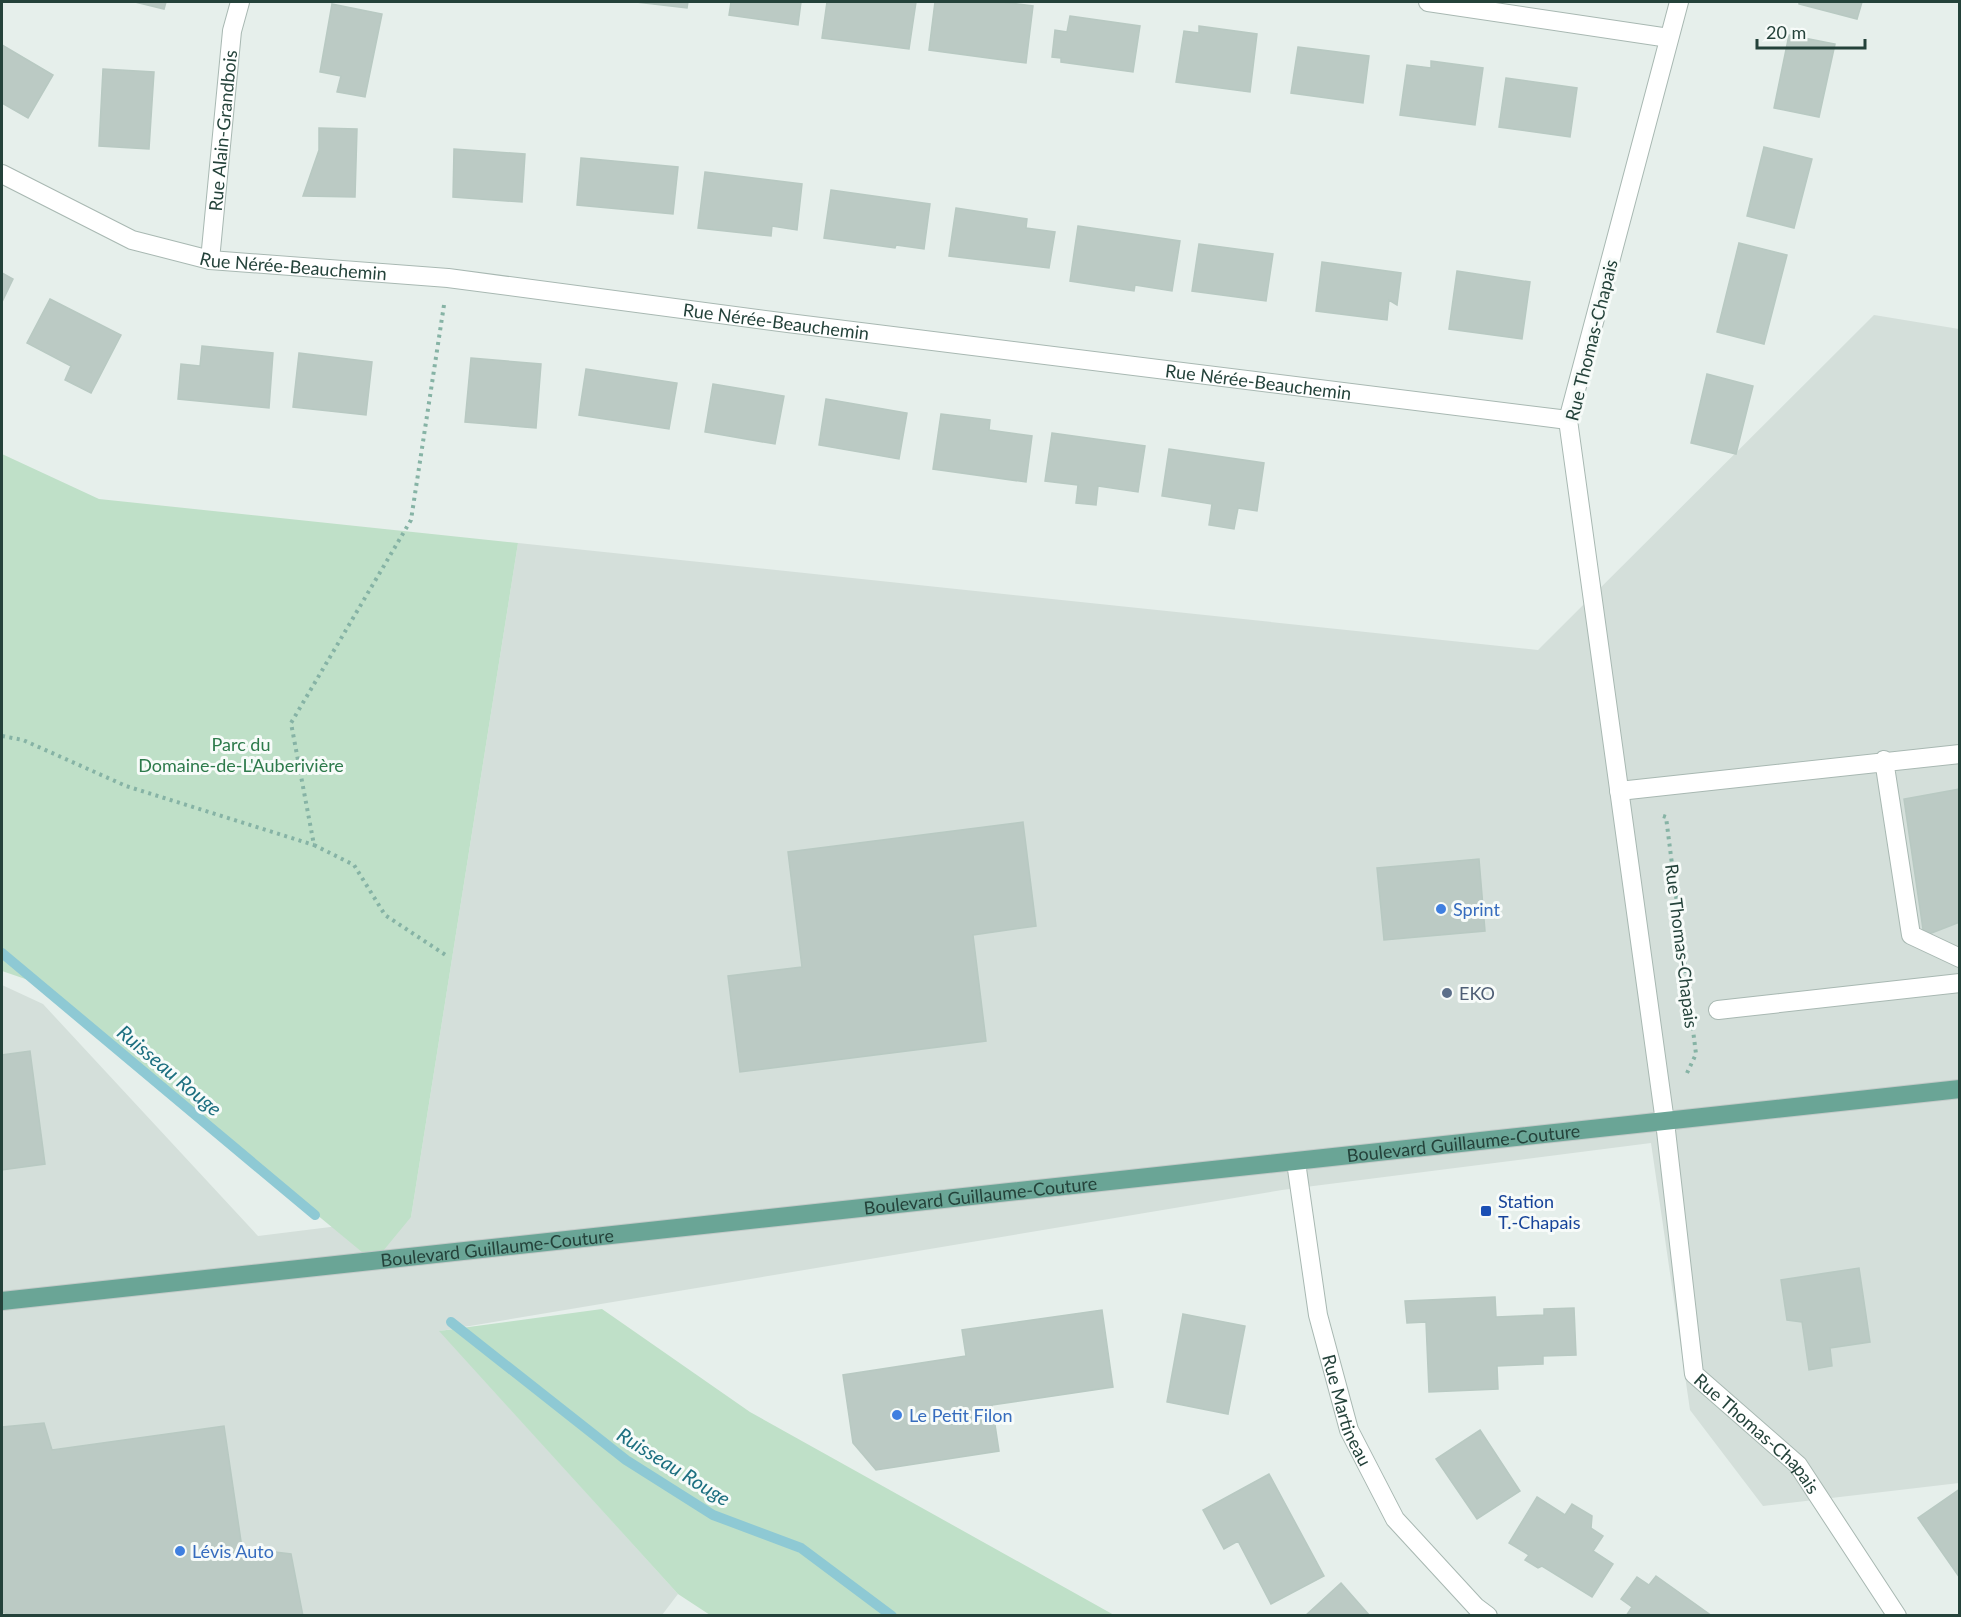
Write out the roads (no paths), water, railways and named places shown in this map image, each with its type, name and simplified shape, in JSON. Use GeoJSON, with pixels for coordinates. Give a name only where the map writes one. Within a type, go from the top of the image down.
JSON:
{"type":"FeatureCollection","features":[{"type":"Feature","properties":{"kind":"main road","name":"Boulevard Guillaume-Couture"},"geometry":{"type":"LineString","coordinates":[[2,1301],[1959,1089]]}},
{"type":"Feature","properties":{"kind":"street","name":"Rue Alain-Grandbois"},"geometry":{"type":"LineString","coordinates":[[210,260],[232,31],[240,2]]}},
{"type":"Feature","properties":{"kind":"street"},"geometry":{"type":"LineString","coordinates":[[1428,2],[1670,38]]}},
{"type":"Feature","properties":{"kind":"street","name":"Rue Thomas-Chapais"},"geometry":{"type":"LineString","coordinates":[[1679,2],[1568,420],[1665,1122],[1694,1374],[1798,1465],[1897,1616]]}},
{"type":"Feature","properties":{"kind":"street","name":"Rue Nérée-Beauchemin"},"geometry":{"type":"LineString","coordinates":[[2,174],[132,240],[210,260],[448,278],[788,323],[1568,420]]}},
{"type":"Feature","properties":{"kind":"street"},"geometry":{"type":"LineString","coordinates":[[1619,791],[1884,760],[1959,754]]}},
{"type":"Feature","properties":{"kind":"street"},"geometry":{"type":"LineString","coordinates":[[1884,760],[1911,934],[1959,958]]}},
{"type":"Feature","properties":{"kind":"street"},"geometry":{"type":"LineString","coordinates":[[1718,1010],[1959,983]]}},
{"type":"Feature","properties":{"kind":"street","name":"Rue Martineau"},"geometry":{"type":"LineString","coordinates":[[1296,1162],[1318,1315],[1349,1430],[1395,1518],[1476,1607],[1488,1616]]}},
{"type":"Feature","properties":{"kind":"waterway","name":"Ruisseau Rouge"},"geometry":{"type":"LineString","coordinates":[[2,953],[315,1215]]}},
{"type":"Feature","properties":{"kind":"waterway","name":"Ruisseau Rouge"},"geometry":{"type":"LineString","coordinates":[[451,1322],[626,1460],[713,1515],[801,1548],[892,1616]]}},
{"type":"Feature","properties":{"kind":"place","name":"Sprint"},"geometry":{"type":"Point","coordinates":[1441,909]}},
{"type":"Feature","properties":{"kind":"place","name":"EKO"},"geometry":{"type":"Point","coordinates":[1447,993]}},
{"type":"Feature","properties":{"kind":"place","name":"Station T.-Chapais"},"geometry":{"type":"Point","coordinates":[1486,1211]}},
{"type":"Feature","properties":{"kind":"place","name":"Le Petit Filon"},"geometry":{"type":"Point","coordinates":[897,1415]}},
{"type":"Feature","properties":{"kind":"place","name":"Lévis Auto"},"geometry":{"type":"Point","coordinates":[180,1551]}},
{"type":"Feature","properties":{"kind":"park label","name":"Parc du Domaine-de-L'Auberivière"},"geometry":{"type":"Point","coordinates":[241,754]}}]}
